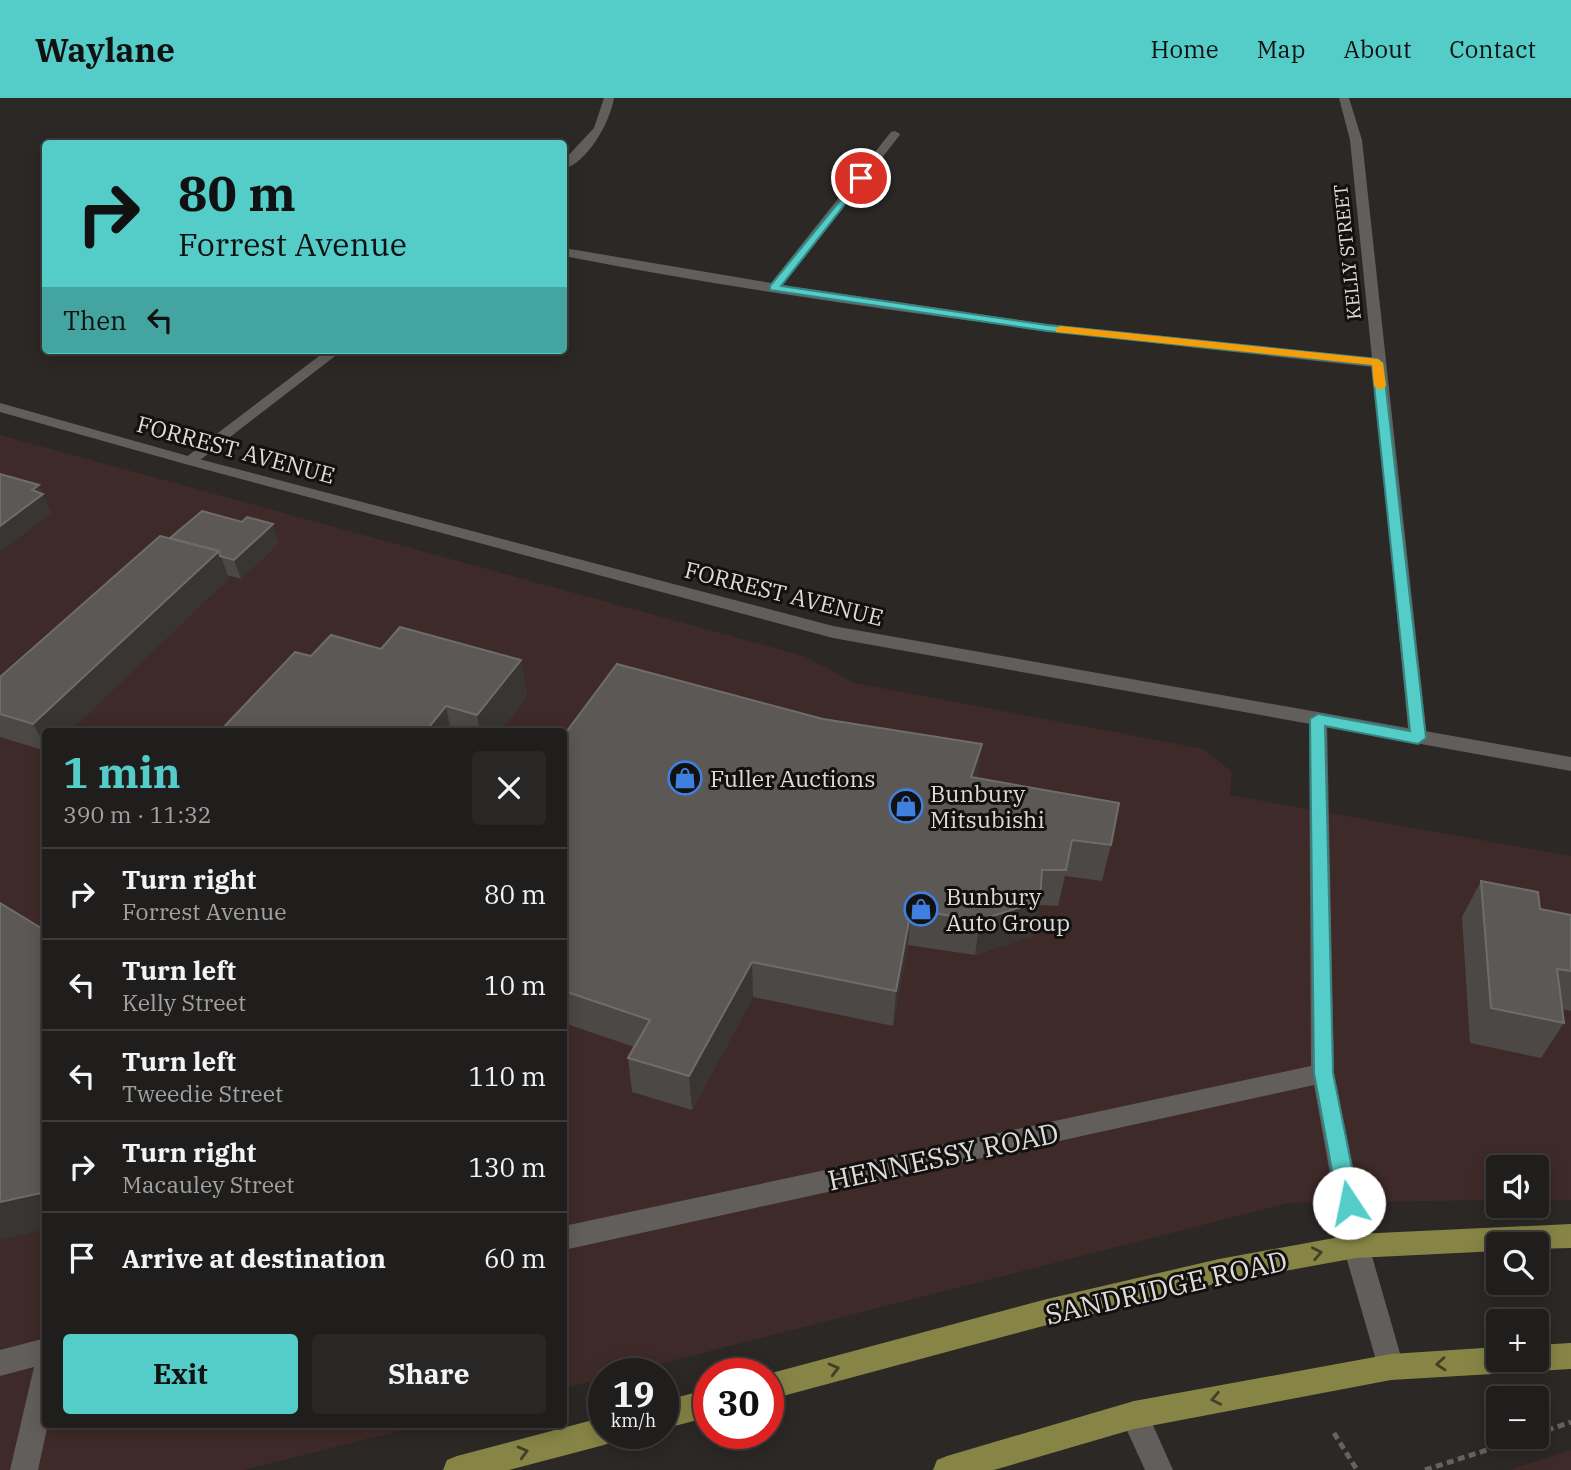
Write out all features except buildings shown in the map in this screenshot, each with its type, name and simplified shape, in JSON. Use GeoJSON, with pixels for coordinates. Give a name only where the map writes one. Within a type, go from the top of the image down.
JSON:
{"type":"FeatureCollection","features":[{"type":"Feature","properties":{"kind":"main road","name":"SANDRIDGE ROAD"},"geometry":{"type":"LineString","coordinates":[[784,1383],[1047,1312],[1206,1274],[1356,1246],[1571,1236]]}},
{"type":"Feature","properties":{"kind":"main road"},"geometry":{"type":"LineString","coordinates":[[1549,1357],[1571,1356]]}},
{"type":"Feature","properties":{"kind":"main road"},"geometry":{"type":"LineString","coordinates":[[947,1470],[1134,1415],[1282,1385],[1391,1367],[1486,1361]]}},
{"type":"Feature","properties":{"kind":"main road"},"geometry":{"type":"LineString","coordinates":[[457,1470],[588,1435]]}},
{"type":"Feature","properties":{"kind":"street"},"geometry":{"type":"LineString","coordinates":[[567,163],[595,134],[607,112],[609,98]]}},
{"type":"Feature","properties":{"kind":"street","name":"KELLY STREET"},"geometry":{"type":"LineString","coordinates":[[1344,98],[1356,140],[1418,738]]}},
{"type":"Feature","properties":{"kind":"street"},"geometry":{"type":"LineString","coordinates":[[774,288],[895,134]]}},
{"type":"Feature","properties":{"kind":"street"},"geometry":{"type":"LineString","coordinates":[[567,253],[774,288],[1047,328],[1378,363]]}},
{"type":"Feature","properties":{"kind":"street"},"geometry":{"type":"LineString","coordinates":[[190,461],[331,354]]}},
{"type":"Feature","properties":{"kind":"street","name":"FORREST AVENUE"},"geometry":{"type":"LineString","coordinates":[[0,407],[190,461],[833,632],[1571,764]]}},
{"type":"Feature","properties":{"kind":"street"},"geometry":{"type":"LineString","coordinates":[[1318,719],[1323,1073],[1356,1246],[1391,1367]]}},
{"type":"Feature","properties":{"kind":"street","name":"HENNESSY ROAD"},"geometry":{"type":"LineString","coordinates":[[567,1237],[1323,1073]]}},
{"type":"Feature","properties":{"kind":"street"},"geometry":{"type":"LineString","coordinates":[[0,1363],[42,1352]]}},
{"type":"Feature","properties":{"kind":"street"},"geometry":{"type":"LineString","coordinates":[[24,1470],[42,1388]]}},
{"type":"Feature","properties":{"kind":"street"},"geometry":{"type":"LineString","coordinates":[[1134,1415],[1159,1470]]}},
{"type":"Feature","properties":{"kind":"path"},"geometry":{"type":"LineString","coordinates":[[1549,1430],[1571,1422]]}},
{"type":"Feature","properties":{"kind":"path"},"geometry":{"type":"LineString","coordinates":[[1334,1433],[1357,1470]]}},
{"type":"Feature","properties":{"kind":"path"},"geometry":{"type":"LineString","coordinates":[[1425,1470],[1490,1449]]}},
{"type":"Feature","properties":{"kind":"shaded area"},"geometry":{"type":"Polygon","coordinates":[[[0,435],[804,656],[855,683],[1204,749],[1232,772],[1230,795],[1571,856],[1571,1200],[1549,1200],[1549,1155],[1486,1155],[1486,1200],[1289,1203],[679,1359],[588,1358],[588,1382],[567,1387],[567,728],[42,728],[42,1428],[410,1428],[244,1470],[0,1470],[0,435]]]}},
{"type":"Feature","properties":{"kind":"shaded area"},"geometry":{"type":"Polygon","coordinates":[[[1571,1450],[1571,1470],[1509,1470],[1571,1450]]]}},
{"type":"Feature","properties":{"kind":"slow traffic"},"geometry":{"type":"LineString","coordinates":[[1060,329],[1378,363],[1380,386]]}},
{"type":"Feature","properties":{"kind":"place","name":"Fuller Auctions"},"geometry":{"type":"Point","coordinates":[685,778]}},
{"type":"Feature","properties":{"kind":"place","name":"Bunbury Mitsubishi"},"geometry":{"type":"Point","coordinates":[906,806]}},
{"type":"Feature","properties":{"kind":"place","name":"Bunbury Auto Group"},"geometry":{"type":"Point","coordinates":[921,909]}},
{"type":"Feature","properties":{"kind":"route"},"geometry":{"type":"LineString","coordinates":[[861,178],[774,288],[1047,328],[1378,363],[1418,738],[1318,719],[1323,1073],[1349,1203]]}}]}
